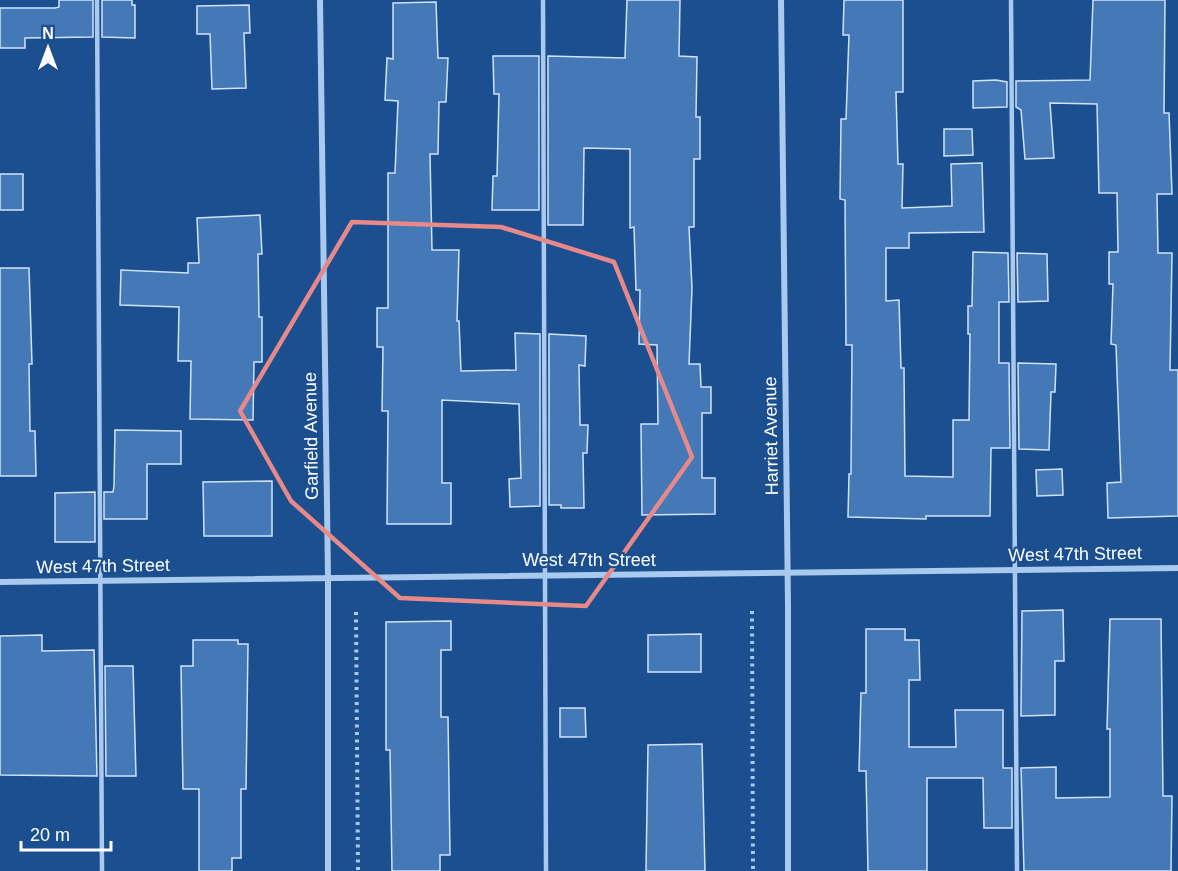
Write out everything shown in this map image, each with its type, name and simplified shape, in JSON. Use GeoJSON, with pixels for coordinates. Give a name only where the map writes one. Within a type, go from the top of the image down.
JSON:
{"type":"FeatureCollection","features":[{"type":"Feature","properties":{"kind":"street","name":"Garfield Avenue"},"geometry":{"type":"LineString","coordinates":[[320,0],[328,577],[328,871]]}},
{"type":"Feature","properties":{"kind":"street","name":"Harriet Avenue"},"geometry":{"type":"LineString","coordinates":[[781,0],[788,871]]}},
{"type":"Feature","properties":{"kind":"street","name":"West 47th Street"},"geometry":{"type":"LineString","coordinates":[[0,582],[1178,568]]}},
{"type":"Feature","properties":{"kind":"lane"},"geometry":{"type":"LineString","coordinates":[[97,0],[102,871]]}},
{"type":"Feature","properties":{"kind":"lane"},"geometry":{"type":"LineString","coordinates":[[543,0],[543,575],[546,871]]}},
{"type":"Feature","properties":{"kind":"lane"},"geometry":{"type":"LineString","coordinates":[[1011,0],[1017,570],[1017,871]]}},
{"type":"Feature","properties":{"kind":"path"},"geometry":{"type":"LineString","coordinates":[[752,611],[753,871]]}},
{"type":"Feature","properties":{"kind":"path"},"geometry":{"type":"LineString","coordinates":[[356,612],[358,871]]}},
{"type":"Feature","properties":{"kind":"highlighted area"},"geometry":{"type":"Polygon","coordinates":[[[352,222],[501,227],[614,262],[692,457],[586,606],[400,598],[291,501],[240,411],[352,222]]]}},
{"type":"Feature","properties":{"kind":"building"},"geometry":{"type":"Polygon","coordinates":[[[59,0],[93,0],[93,37],[25,38],[25,48],[0,48],[0,8],[55,8],[59,7],[59,0]]]}},
{"type":"Feature","properties":{"kind":"building"},"geometry":{"type":"Polygon","coordinates":[[[102,0],[132,0],[132,5],[135,5],[135,38],[102,37],[102,0]]]}},
{"type":"Feature","properties":{"kind":"building"},"geometry":{"type":"Polygon","coordinates":[[[627,0],[680,0],[679,56],[697,57],[696,117],[700,117],[700,159],[694,159],[694,227],[689,227],[692,288],[689,364],[700,364],[701,387],[711,387],[711,413],[702,413],[702,478],[715,478],[715,514],[642,515],[641,424],[658,424],[657,345],[639,344],[640,290],[636,290],[634,227],[630,228],[630,149],[584,148],[583,225],[548,225],[548,56],[625,58],[627,0]]]}},
{"type":"Feature","properties":{"kind":"building"},"geometry":{"type":"Polygon","coordinates":[[[844,0],[903,0],[903,92],[896,92],[898,164],[903,164],[902,208],[952,206],[951,164],[982,163],[984,232],[909,233],[909,248],[886,248],[886,301],[899,300],[901,368],[904,368],[905,476],[953,477],[953,420],[969,420],[968,306],[972,306],[973,252],[1008,253],[1009,302],[999,302],[999,363],[1009,363],[1010,448],[991,448],[990,516],[926,516],[926,519],[848,517],[849,474],[851,474],[852,345],[846,345],[845,200],[840,199],[841,119],[846,119],[849,35],[843,35],[844,0]]]}},
{"type":"Feature","properties":{"kind":"building"},"geometry":{"type":"Polygon","coordinates":[[[1093,0],[1165,0],[1164,113],[1169,113],[1172,194],[1157,194],[1158,253],[1172,253],[1170,370],[1178,370],[1178,516],[1108,518],[1107,483],[1121,482],[1116,345],[1111,344],[1113,284],[1109,284],[1109,252],[1118,252],[1117,193],[1099,193],[1097,104],[1050,103],[1054,158],[1025,159],[1021,110],[1016,107],[1016,81],[1090,80],[1093,0]]]}},
{"type":"Feature","properties":{"kind":"building"},"geometry":{"type":"Polygon","coordinates":[[[436,2],[438,58],[448,58],[446,102],[439,102],[438,154],[430,154],[432,250],[459,250],[457,321],[459,321],[461,371],[516,370],[515,333],[540,334],[540,506],[510,507],[509,479],[521,478],[519,404],[442,400],[442,483],[451,483],[451,524],[387,524],[388,411],[382,411],[383,347],[377,347],[377,308],[388,308],[388,173],[395,173],[398,101],[385,100],[387,58],[393,59],[393,3],[436,2]]]}},
{"type":"Feature","properties":{"kind":"building"},"geometry":{"type":"Polygon","coordinates":[[[249,5],[250,33],[244,33],[246,88],[212,89],[210,34],[197,34],[197,6],[249,5]]]}},
{"type":"Feature","properties":{"kind":"building"},"geometry":{"type":"Polygon","coordinates":[[[493,56],[539,56],[539,210],[492,210],[493,176],[497,176],[499,94],[494,94],[493,56]]]}},
{"type":"Feature","properties":{"kind":"building"},"geometry":{"type":"Polygon","coordinates":[[[973,81],[1007,82],[1007,107],[973,108],[973,81]]]}},
{"type":"Feature","properties":{"kind":"building"},"geometry":{"type":"Polygon","coordinates":[[[944,129],[972,129],[973,155],[944,156],[944,129]]]}},
{"type":"Feature","properties":{"kind":"building"},"geometry":{"type":"Polygon","coordinates":[[[0,174],[23,174],[23,210],[0,210],[0,174]]]}},
{"type":"Feature","properties":{"kind":"building"},"geometry":{"type":"Polygon","coordinates":[[[260,215],[262,254],[258,254],[262,362],[254,362],[253,420],[190,419],[191,361],[178,361],[179,307],[120,305],[121,270],[188,273],[188,263],[199,263],[197,218],[260,215]]]}},
{"type":"Feature","properties":{"kind":"building"},"geometry":{"type":"Polygon","coordinates":[[[1017,253],[1047,254],[1048,301],[1018,302],[1017,253]]]}},
{"type":"Feature","properties":{"kind":"building"},"geometry":{"type":"Polygon","coordinates":[[[0,268],[29,268],[32,364],[29,364],[30,431],[35,431],[36,476],[0,476],[0,268]]]}},
{"type":"Feature","properties":{"kind":"building"},"geometry":{"type":"Polygon","coordinates":[[[549,334],[586,336],[585,366],[579,365],[580,425],[588,425],[587,453],[583,453],[584,508],[561,508],[561,505],[549,505],[549,334]]]}},
{"type":"Feature","properties":{"kind":"building"},"geometry":{"type":"Polygon","coordinates":[[[1018,363],[1056,364],[1055,392],[1051,392],[1049,450],[1019,449],[1018,363]]]}},
{"type":"Feature","properties":{"kind":"building"},"geometry":{"type":"Polygon","coordinates":[[[115,430],[181,431],[181,464],[147,464],[147,519],[104,519],[104,492],[113,492],[114,486],[115,430]]]}},
{"type":"Feature","properties":{"kind":"building"},"geometry":{"type":"Polygon","coordinates":[[[1062,469],[1063,495],[1037,496],[1036,470],[1062,469]]]}},
{"type":"Feature","properties":{"kind":"building"},"geometry":{"type":"Polygon","coordinates":[[[272,481],[272,536],[204,536],[203,482],[272,481]]]}},
{"type":"Feature","properties":{"kind":"building"},"geometry":{"type":"Polygon","coordinates":[[[95,492],[95,542],[55,542],[55,493],[95,492]]]}},
{"type":"Feature","properties":{"kind":"building"},"geometry":{"type":"Polygon","coordinates":[[[1063,610],[1064,661],[1055,661],[1055,715],[1021,716],[1022,611],[1063,610]]]}},
{"type":"Feature","properties":{"kind":"building"},"geometry":{"type":"Polygon","coordinates":[[[1110,619],[1161,619],[1163,796],[1172,796],[1171,871],[1024,871],[1021,768],[1056,767],[1056,798],[1110,797],[1110,729],[1107,729],[1110,619]]]}},
{"type":"Feature","properties":{"kind":"building"},"geometry":{"type":"Polygon","coordinates":[[[451,621],[451,650],[441,650],[441,717],[448,717],[450,855],[440,855],[440,871],[392,871],[390,750],[386,750],[386,622],[451,621]]]}},
{"type":"Feature","properties":{"kind":"building"},"geometry":{"type":"Polygon","coordinates":[[[866,629],[905,629],[905,640],[919,640],[920,680],[909,680],[909,747],[956,747],[955,710],[1003,710],[1003,768],[1012,768],[1012,828],[984,828],[983,778],[927,778],[927,871],[868,871],[866,771],[859,771],[861,693],[866,693],[866,629]]]}},
{"type":"Feature","properties":{"kind":"building"},"geometry":{"type":"Polygon","coordinates":[[[701,634],[701,672],[648,672],[648,635],[701,634]]]}},
{"type":"Feature","properties":{"kind":"building"},"geometry":{"type":"Polygon","coordinates":[[[42,635],[42,651],[94,650],[97,776],[0,775],[0,636],[42,635]]]}},
{"type":"Feature","properties":{"kind":"building"},"geometry":{"type":"Polygon","coordinates":[[[193,640],[238,640],[238,644],[248,644],[246,789],[241,789],[241,858],[232,858],[232,871],[199,871],[199,789],[183,789],[181,666],[193,666],[193,640]]]}},
{"type":"Feature","properties":{"kind":"building"},"geometry":{"type":"Polygon","coordinates":[[[105,666],[133,666],[136,776],[106,776],[105,666]]]}},
{"type":"Feature","properties":{"kind":"building"},"geometry":{"type":"Polygon","coordinates":[[[560,708],[585,708],[586,737],[560,737],[560,708]]]}},
{"type":"Feature","properties":{"kind":"building"},"geometry":{"type":"Polygon","coordinates":[[[702,744],[705,871],[646,871],[648,745],[702,744]]]}}]}
